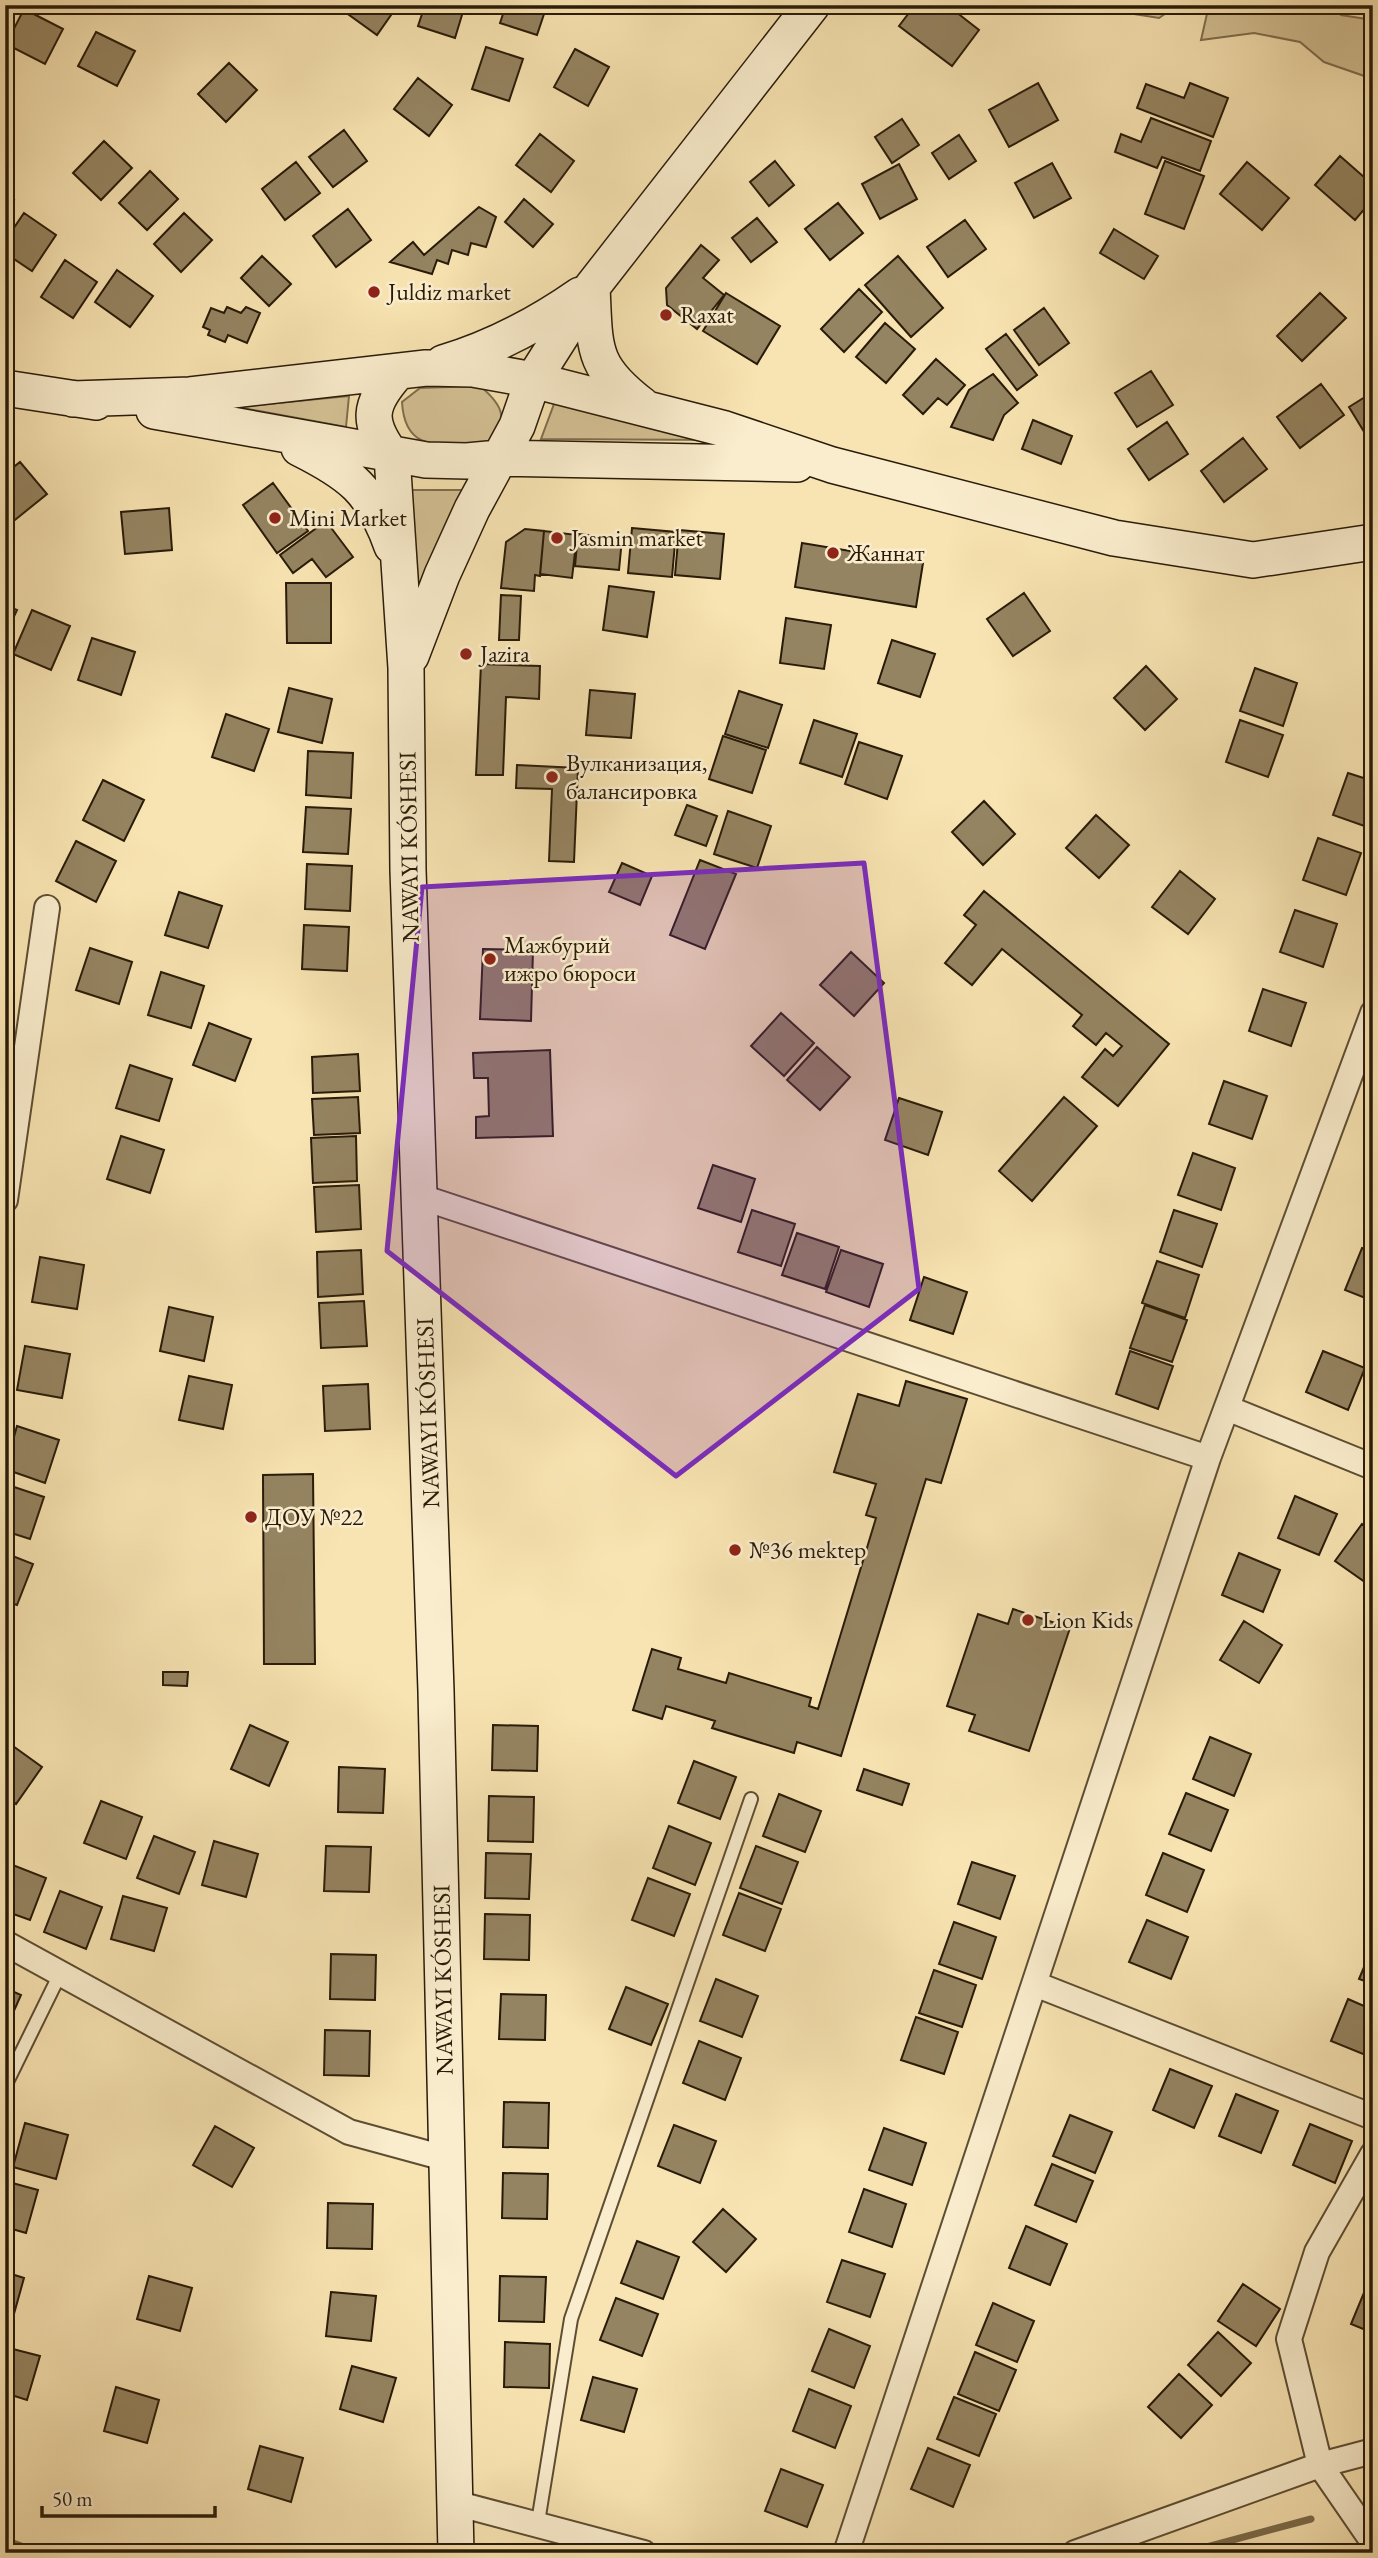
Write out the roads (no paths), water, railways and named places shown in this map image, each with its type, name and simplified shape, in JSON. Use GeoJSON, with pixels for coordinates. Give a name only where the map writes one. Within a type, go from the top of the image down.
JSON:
{"type":"FeatureCollection","features":[{"type":"Feature","properties":{"kind":"main road"},"geometry":{"type":"LineString","coordinates":[[406,668],[442,575],[517,426],[533,380],[592,287],[812,5]]}},
{"type":"Feature","properties":{"kind":"main road"},"geometry":{"type":"LineString","coordinates":[[456,2553],[421,1197],[408,870],[406,668],[392,456],[376,434],[374,415],[379,394],[411,371],[467,356],[537,325],[592,287]]}},
{"type":"Feature","properties":{"kind":"main road"},"geometry":{"type":"LineString","coordinates":[[592,287],[594,334],[601,363],[615,384],[648,410]]}},
{"type":"Feature","properties":{"kind":"main road"},"geometry":{"type":"LineString","coordinates":[[73,399],[190,396],[411,371],[473,369],[533,380],[725,429],[832,465],[1090,532],[1253,560],[1373,542]]}},
{"type":"Feature","properties":{"kind":"main road"},"geometry":{"type":"LineString","coordinates":[[6,389],[258,428],[392,456],[467,461],[499,458],[832,465]]}},
{"type":"Feature","properties":{"kind":"main road"},"geometry":{"type":"LineString","coordinates":[[258,428],[335,466],[365,491],[383,522],[401,573]]}},
{"type":"Feature","properties":{"kind":"street"},"geometry":{"type":"LineString","coordinates":[[5,1200],[47,908]]}},
{"type":"Feature","properties":{"kind":"street"},"geometry":{"type":"LineString","coordinates":[[846,2553],[1208,1458],[1373,1013]]}},
{"type":"Feature","properties":{"kind":"street"},"geometry":{"type":"LineString","coordinates":[[421,1197],[1208,1458]]}},
{"type":"Feature","properties":{"kind":"street"},"geometry":{"type":"LineString","coordinates":[[1227,1408],[1373,1467]]}},
{"type":"Feature","properties":{"kind":"street"},"geometry":{"type":"LineString","coordinates":[[5,1943],[349,2132],[447,2159]]}},
{"type":"Feature","properties":{"kind":"street"},"geometry":{"type":"LineString","coordinates":[[1035,1984],[1373,2117]]}},
{"type":"Feature","properties":{"kind":"street"},"geometry":{"type":"LineString","coordinates":[[1373,2154],[1317,2252],[1289,2339],[1320,2465],[1373,2542]]}},
{"type":"Feature","properties":{"kind":"street"},"geometry":{"type":"LineString","coordinates":[[1075,2553],[1320,2465],[1373,2451]]}},
{"type":"Feature","properties":{"kind":"street"},"geometry":{"type":"LineString","coordinates":[[455,2503],[538,2522],[644,2553]]}},
{"type":"Feature","properties":{"kind":"lane"},"geometry":{"type":"LineString","coordinates":[[538,2522],[571,2319],[751,1799]]}},
{"type":"Feature","properties":{"kind":"lane"},"geometry":{"type":"LineString","coordinates":[[5,2086],[60,1974]]}},
{"type":"Feature","properties":{"kind":"waterway"},"geometry":{"type":"LineString","coordinates":[[1184,2553],[1311,2519]]}},
{"type":"Feature","properties":{"kind":"waterway"},"geometry":{"type":"LineString","coordinates":[[5,2540],[40,2553]]}},
{"type":"Feature","properties":{"kind":"place","name":"Juldiz market"},"geometry":{"type":"Point","coordinates":[374,292]}},
{"type":"Feature","properties":{"kind":"place","name":"Raxat"},"geometry":{"type":"Point","coordinates":[666,315]}},
{"type":"Feature","properties":{"kind":"place","name":"Mini Market"},"geometry":{"type":"Point","coordinates":[275,518]}},
{"type":"Feature","properties":{"kind":"place","name":"Jasmin market"},"geometry":{"type":"Point","coordinates":[557,538]}},
{"type":"Feature","properties":{"kind":"place","name":"Жаннат"},"geometry":{"type":"Point","coordinates":[833,553]}},
{"type":"Feature","properties":{"kind":"place","name":"Jazira"},"geometry":{"type":"Point","coordinates":[466,654]}},
{"type":"Feature","properties":{"kind":"place","name":"Вулканизация, балансировка"},"geometry":{"type":"Point","coordinates":[552,777]}},
{"type":"Feature","properties":{"kind":"place","name":"Мажбурий ижро бюроси"},"geometry":{"type":"Point","coordinates":[490,959]}},
{"type":"Feature","properties":{"kind":"place","name":"ДОУ №22"},"geometry":{"type":"Point","coordinates":[251,1517]}},
{"type":"Feature","properties":{"kind":"place","name":"№36 mektep"},"geometry":{"type":"Point","coordinates":[735,1550]}},
{"type":"Feature","properties":{"kind":"place","name":"Lion Kids"},"geometry":{"type":"Point","coordinates":[1028,1620]}}]}
